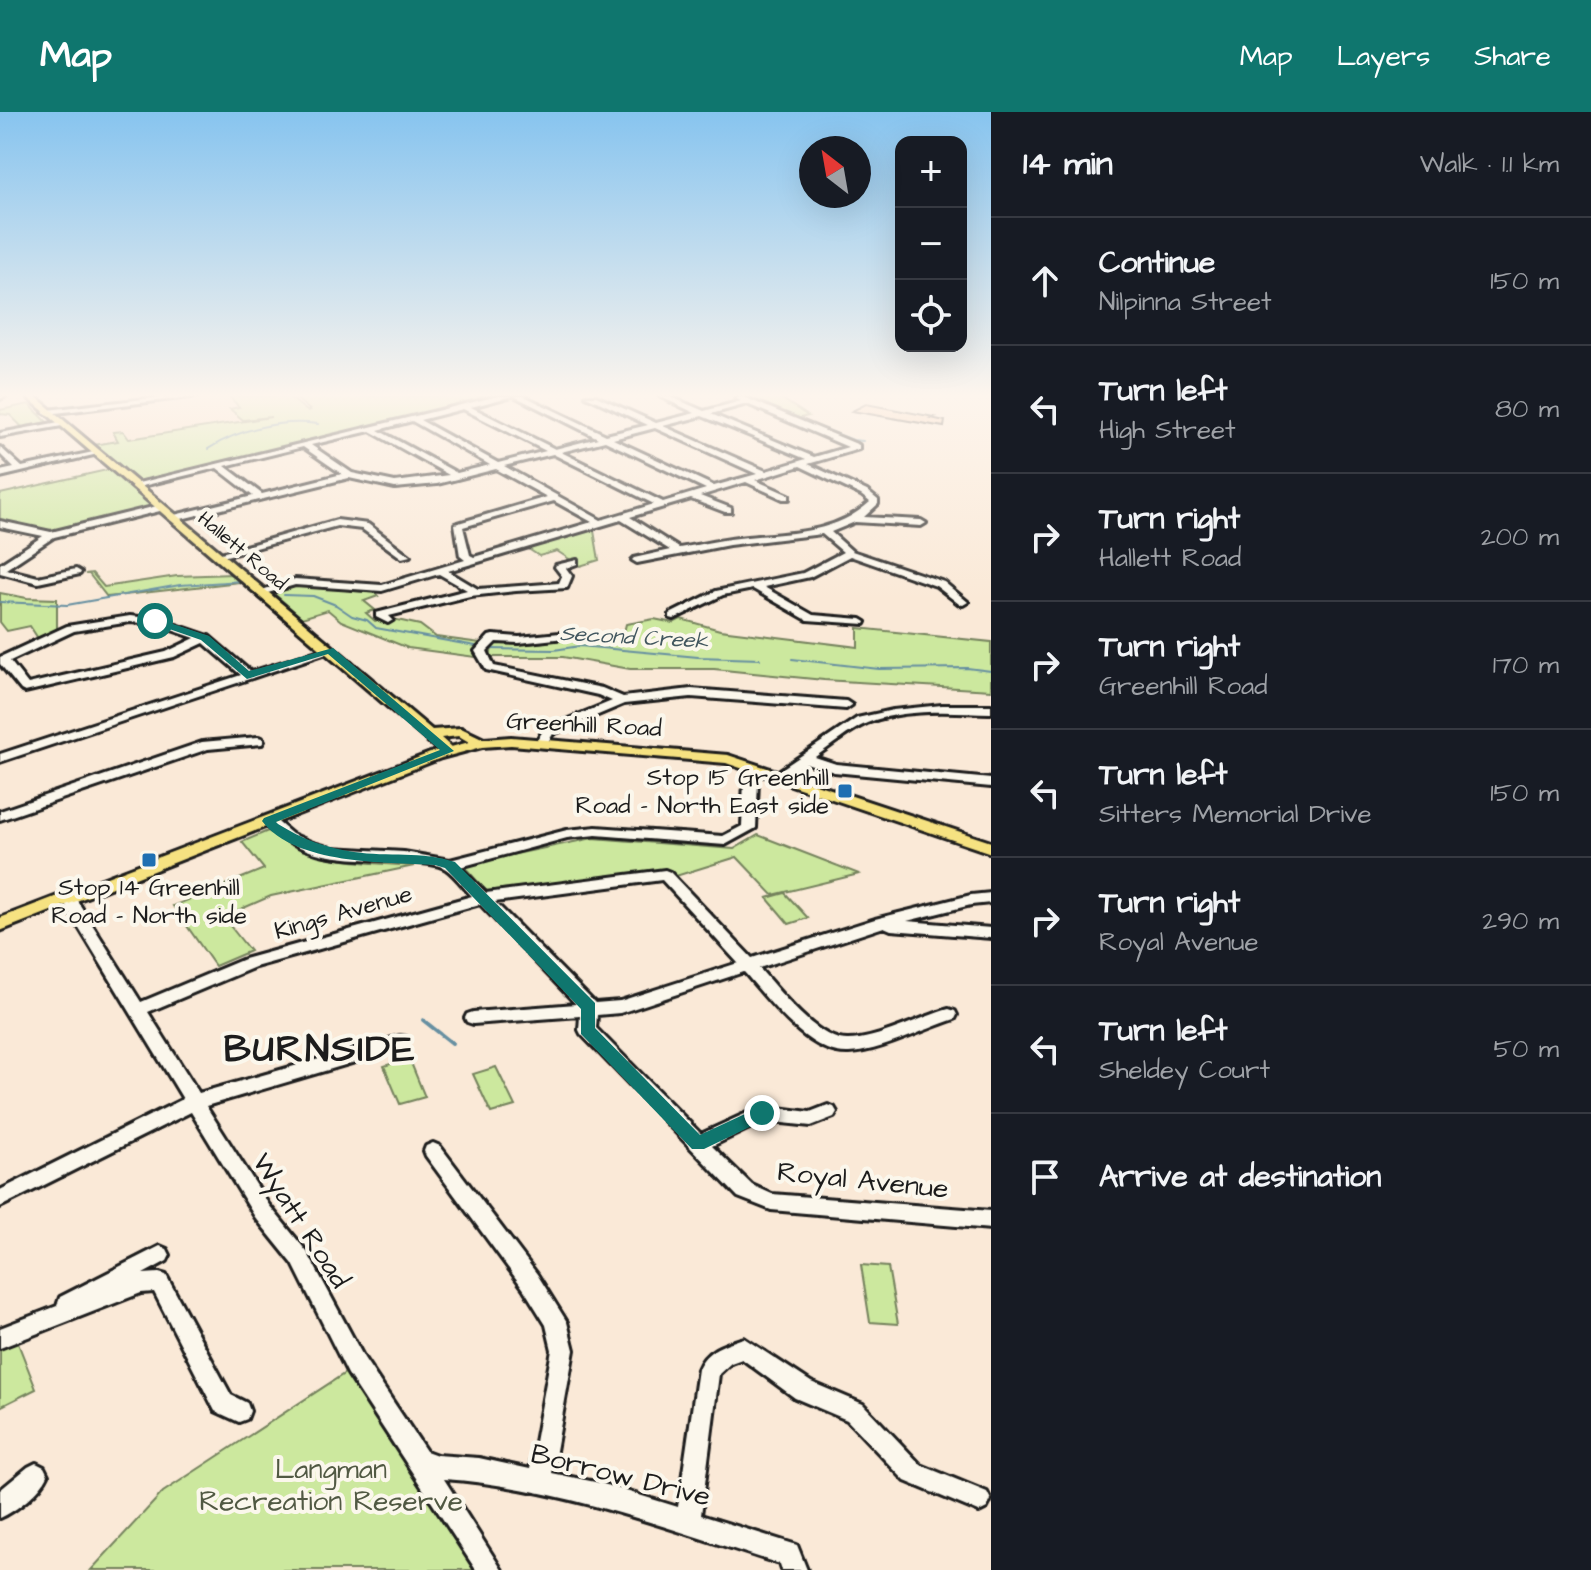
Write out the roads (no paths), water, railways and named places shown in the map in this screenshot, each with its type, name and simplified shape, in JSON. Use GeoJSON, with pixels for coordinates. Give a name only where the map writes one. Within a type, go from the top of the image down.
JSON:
{"type":"FeatureCollection","features":[{"type":"Feature","properties":{"kind":"main road","name":"Hallett Road"},"geometry":{"type":"LineString","coordinates":[[110,464],[448,751]]}},
{"type":"Feature","properties":{"kind":"main road"},"geometry":{"type":"LineString","coordinates":[[429,735],[461,732],[482,743]]}},
{"type":"Feature","properties":{"kind":"main road","name":"Greenhill Road"},"geometry":{"type":"LineString","coordinates":[[0,925],[448,751],[482,743],[542,742],[728,759],[781,774],[991,848]]}},
{"type":"Feature","properties":{"kind":"street"},"geometry":{"type":"LineString","coordinates":[[14,464],[20,470]]}},
{"type":"Feature","properties":{"kind":"street"},"geometry":{"type":"LineString","coordinates":[[0,474],[47,464]]}},
{"type":"Feature","properties":{"kind":"street"},"geometry":{"type":"LineString","coordinates":[[134,485],[222,464]]}},
{"type":"Feature","properties":{"kind":"street"},"geometry":{"type":"LineString","coordinates":[[333,464],[349,475],[395,485],[458,477],[506,464]]}},
{"type":"Feature","properties":{"kind":"street"},"geometry":{"type":"LineString","coordinates":[[435,464],[458,477]]}},
{"type":"Feature","properties":{"kind":"street"},"geometry":{"type":"LineString","coordinates":[[494,464],[600,523]]}},
{"type":"Feature","properties":{"kind":"street"},"geometry":{"type":"LineString","coordinates":[[579,464],[661,504]]}},
{"type":"Feature","properties":{"kind":"street"},"geometry":{"type":"LineString","coordinates":[[660,464],[713,489]]}},
{"type":"Feature","properties":{"kind":"street"},"geometry":{"type":"LineString","coordinates":[[743,464],[763,473]]}},
{"type":"Feature","properties":{"kind":"street"},"geometry":{"type":"LineString","coordinates":[[261,592],[295,582],[382,588],[795,464]]}},
{"type":"Feature","properties":{"kind":"street"},"geometry":{"type":"LineString","coordinates":[[637,560],[732,541],[824,531],[868,510],[875,502],[864,493],[801,464]]}},
{"type":"Feature","properties":{"kind":"street"},"geometry":{"type":"LineString","coordinates":[[218,465],[259,496]]}},
{"type":"Feature","properties":{"kind":"street"},"geometry":{"type":"LineString","coordinates":[[173,518],[349,475]]}},
{"type":"Feature","properties":{"kind":"street"},"geometry":{"type":"LineString","coordinates":[[746,479],[786,497]]}},
{"type":"Feature","properties":{"kind":"street"},"geometry":{"type":"LineString","coordinates":[[691,496],[728,510]]}},
{"type":"Feature","properties":{"kind":"street"},"geometry":{"type":"LineString","coordinates":[[473,561],[465,556],[458,526],[555,498]]}},
{"type":"Feature","properties":{"kind":"street"},"geometry":{"type":"LineString","coordinates":[[0,569],[51,535],[161,508]]}},
{"type":"Feature","properties":{"kind":"street"},"geometry":{"type":"LineString","coordinates":[[622,516],[633,525],[656,535],[678,552]]}},
{"type":"Feature","properties":{"kind":"street"},"geometry":{"type":"LineString","coordinates":[[851,519],[921,523]]}},
{"type":"Feature","properties":{"kind":"street"},"geometry":{"type":"LineString","coordinates":[[219,555],[337,523],[365,526],[405,556]]}},
{"type":"Feature","properties":{"kind":"street"},"geometry":{"type":"LineString","coordinates":[[0,524],[51,535]]}},
{"type":"Feature","properties":{"kind":"street"},"geometry":{"type":"LineString","coordinates":[[824,531],[849,553],[940,584],[963,602]]}},
{"type":"Feature","properties":{"kind":"street"},"geometry":{"type":"LineString","coordinates":[[674,616],[720,593],[806,575],[849,553]]}},
{"type":"Feature","properties":{"kind":"street"},"geometry":{"type":"LineString","coordinates":[[388,620],[380,615],[474,590],[563,586],[567,576],[560,567],[574,562]]}},
{"type":"Feature","properties":{"kind":"street"},"geometry":{"type":"LineString","coordinates":[[0,569],[38,580],[76,572]]}},
{"type":"Feature","properties":{"kind":"street"},"geometry":{"type":"LineString","coordinates":[[440,571],[474,590]]}},
{"type":"Feature","properties":{"kind":"street"},"geometry":{"type":"LineString","coordinates":[[753,585],[811,618],[861,622]]}},
{"type":"Feature","properties":{"kind":"street"},"geometry":{"type":"LineString","coordinates":[[205,638],[170,655],[25,688],[2,661],[71,628],[130,619],[155,621],[205,638],[247,675]]}},
{"type":"Feature","properties":{"kind":"street"},"geometry":{"type":"LineString","coordinates":[[570,635],[519,640],[493,638],[483,647],[490,668],[602,692],[622,701]]}},
{"type":"Feature","properties":{"kind":"street"},"geometry":{"type":"LineString","coordinates":[[0,758],[330,650]]}},
{"type":"Feature","properties":{"kind":"street"},"geometry":{"type":"LineString","coordinates":[[542,742],[548,732],[622,701],[691,693],[846,705]]}},
{"type":"Feature","properties":{"kind":"street"},"geometry":{"type":"LineString","coordinates":[[781,774],[861,721],[925,710],[991,709]]}},
{"type":"Feature","properties":{"kind":"street"},"geometry":{"type":"LineString","coordinates":[[0,816],[206,745],[258,741]]}},
{"type":"Feature","properties":{"kind":"street"},"geometry":{"type":"LineString","coordinates":[[804,758],[834,768],[991,783]]}},
{"type":"Feature","properties":{"kind":"street"},"geometry":{"type":"LineString","coordinates":[[268,821],[281,833],[303,844],[354,856],[436,860],[450,865],[549,838],[596,831],[725,841],[749,828],[751,781]]}},
{"type":"Feature","properties":{"kind":"street","name":"Royal Avenue"},"geometry":{"type":"LineString","coordinates":[[450,865],[589,1007],[587,1030],[745,1191],[771,1202],[991,1220]]}},
{"type":"Feature","properties":{"kind":"street","name":"Kings Avenue"},"geometry":{"type":"LineString","coordinates":[[137,1010],[250,963],[480,899],[665,875],[748,965]]}},
{"type":"Feature","properties":{"kind":"street","name":"Wyatt Road"},"geometry":{"type":"LineString","coordinates":[[68,898],[262,1211],[300,1258],[356,1366],[490,1570]]}},
{"type":"Feature","properties":{"kind":"street"},"geometry":{"type":"LineString","coordinates":[[473,1018],[620,1007],[875,924],[971,900],[991,898]]}},
{"type":"Feature","properties":{"kind":"street"},"geometry":{"type":"LineString","coordinates":[[875,924],[991,933]]}},
{"type":"Feature","properties":{"kind":"street"},"geometry":{"type":"LineString","coordinates":[[748,965],[811,1031],[829,1044],[850,1047],[922,1021],[949,1015]]}},
{"type":"Feature","properties":{"kind":"street"},"geometry":{"type":"LineString","coordinates":[[2,1193],[194,1102],[400,1042]]}},
{"type":"Feature","properties":{"kind":"street"},"geometry":{"type":"LineString","coordinates":[[698,1144],[762,1113],[811,1119],[828,1112]]}},
{"type":"Feature","properties":{"kind":"street"},"geometry":{"type":"LineString","coordinates":[[433,1151],[530,1281],[556,1322],[563,1350],[539,1483]]}},
{"type":"Feature","properties":{"kind":"street"},"geometry":{"type":"LineString","coordinates":[[7,1335],[160,1255]]}},
{"type":"Feature","properties":{"kind":"street"},"geometry":{"type":"LineString","coordinates":[[7,1335],[141,1284],[159,1282],[223,1403],[239,1411]]}},
{"type":"Feature","properties":{"kind":"street"},"geometry":{"type":"LineString","coordinates":[[688,1521],[709,1369],[724,1355],[744,1348],[803,1390],[855,1412],[913,1473],[979,1500]]}},
{"type":"Feature","properties":{"kind":"street","name":"Borrow Drive"},"geometry":{"type":"LineString","coordinates":[[420,1461],[437,1467],[479,1470],[600,1495],[788,1554],[795,1570]]}},
{"type":"Feature","properties":{"kind":"street"},"geometry":{"type":"LineString","coordinates":[[0,1506],[36,1475]]}},
{"type":"Feature","properties":{"kind":"waterway","name":"Second Creek"},"geometry":{"type":"LineString","coordinates":[[0,602],[67,605],[180,585],[242,581]]}},
{"type":"Feature","properties":{"kind":"waterway","name":"Second Creek"},"geometry":{"type":"LineString","coordinates":[[284,595],[313,596],[336,605],[352,616],[367,620],[376,628],[481,647]]}},
{"type":"Feature","properties":{"kind":"waterway","name":"Second Creek"},"geometry":{"type":"LineString","coordinates":[[489,649],[554,650],[580,646],[698,657],[760,659]]}},
{"type":"Feature","properties":{"kind":"waterway","name":"Second Creek"},"geometry":{"type":"LineString","coordinates":[[792,659],[879,669],[967,668],[991,671]]}},
{"type":"Feature","properties":{"kind":"waterway"},"geometry":{"type":"LineString","coordinates":[[423,1020],[452,1043]]}},
{"type":"Feature","properties":{"kind":"place","name":"Stop 15 Greenhill Road - North East side"},"geometry":{"type":"Point","coordinates":[845,791]}},
{"type":"Feature","properties":{"kind":"place","name":"Stop 14 Greenhill Road - North side"},"geometry":{"type":"Point","coordinates":[149,860]}},
{"type":"Feature","properties":{"kind":"district","name":"BURNSIDE"},"geometry":{"type":"Point","coordinates":[320,1048]}},
{"type":"Feature","properties":{"kind":"park label","name":"Langman Recreation Reserve"},"geometry":{"type":"Point","coordinates":[331,1484]}}]}
